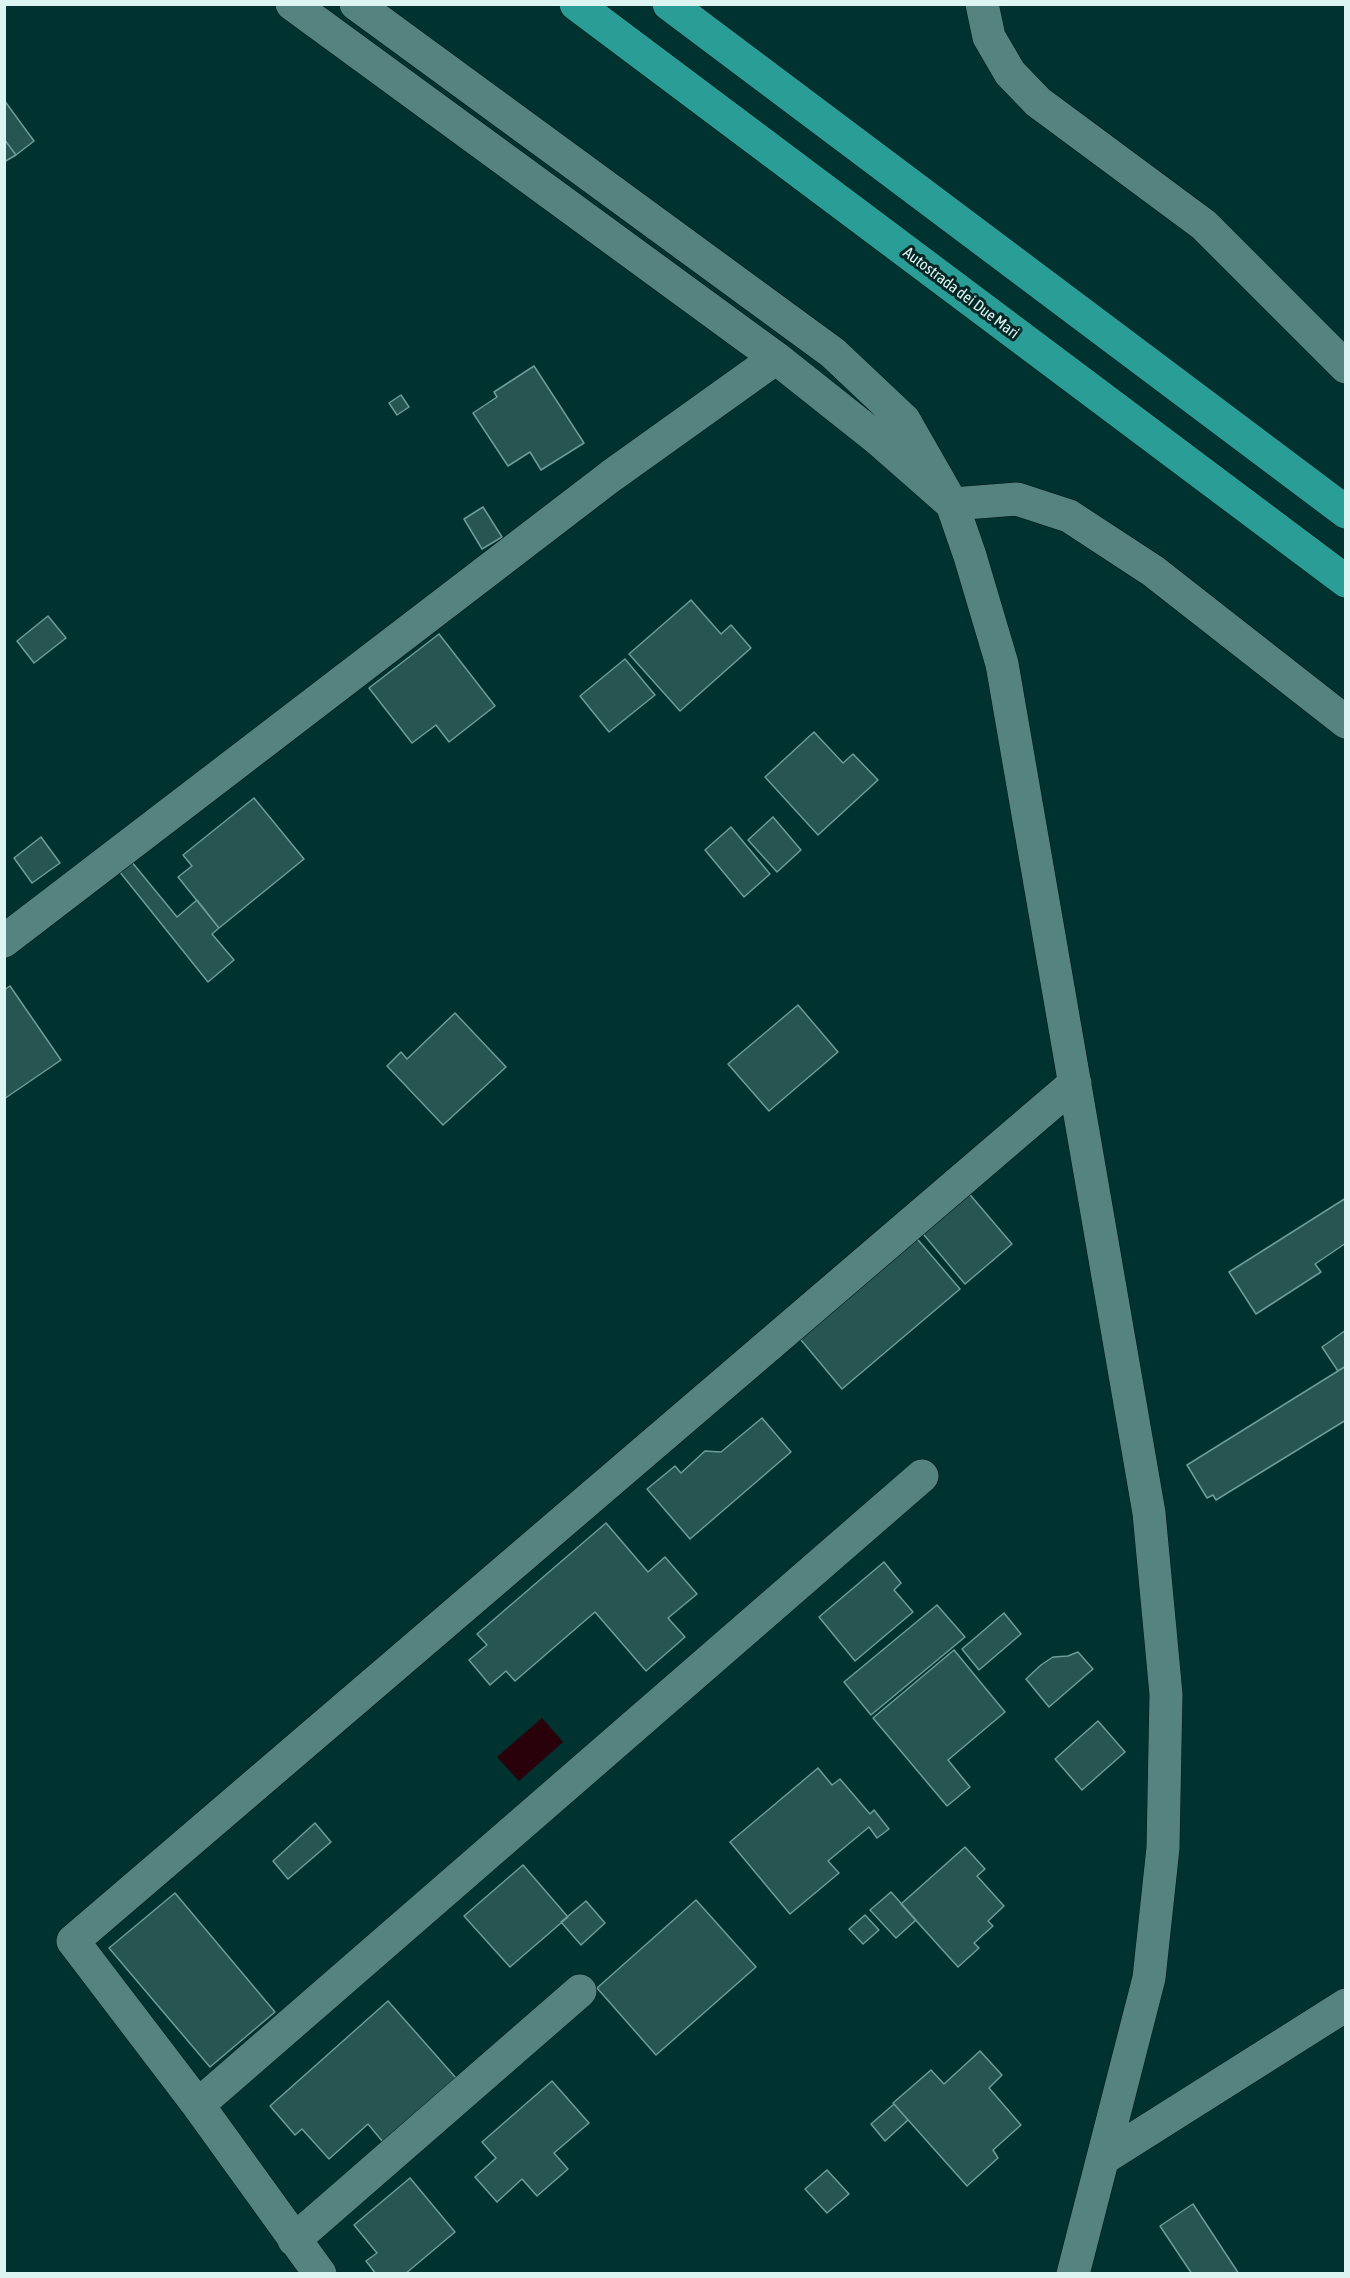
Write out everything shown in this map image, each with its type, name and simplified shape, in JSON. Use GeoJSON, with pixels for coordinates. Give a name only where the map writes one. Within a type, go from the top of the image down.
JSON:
{"type":"FeatureCollection","features":[{"type":"Feature","properties":{"kind":"highway","name":"Autostrada dei Due Mari"},"geometry":{"type":"LineString","coordinates":[[576,4],[1346,581]]}},
{"type":"Feature","properties":{"kind":"highway"},"geometry":{"type":"LineString","coordinates":[[669,4],[1346,512]]}},
{"type":"Feature","properties":{"kind":"street"},"geometry":{"type":"LineString","coordinates":[[292,4],[776,358],[878,439],[952,504],[1017,499],[1069,516],[1153,572],[1346,722]]}},
{"type":"Feature","properties":{"kind":"street"},"geometry":{"type":"LineString","coordinates":[[356,4],[833,353],[904,420],[952,504],[1002,664],[1149,1513],[1166,1694],[1163,1848],[1149,1978],[1073,2274]]}},
{"type":"Feature","properties":{"kind":"street"},"geometry":{"type":"LineString","coordinates":[[982,4],[989,37],[1010,73],[1038,102],[1204,225],[1346,367]]}},
{"type":"Feature","properties":{"kind":"street"},"geometry":{"type":"LineString","coordinates":[[4,941],[611,476],[776,358]]}},
{"type":"Feature","properties":{"kind":"street"},"geometry":{"type":"LineString","coordinates":[[320,2274],[198,2105],[73,1941],[1075,1083]]}},
{"type":"Feature","properties":{"kind":"street"},"geometry":{"type":"LineString","coordinates":[[198,2105],[922,1476]]}},
{"type":"Feature","properties":{"kind":"street"},"geometry":{"type":"LineString","coordinates":[[294,2240],[580,1992]]}},
{"type":"Feature","properties":{"kind":"street"},"geometry":{"type":"LineString","coordinates":[[1104,2158],[1346,2005]]}},
{"type":"Feature","properties":{"kind":"shaded area"},"geometry":{"type":"Polygon","coordinates":[[[542,1718],[563,1742],[519,1781],[497,1757],[542,1718]]]}},
{"type":"Feature","properties":{"kind":"building"},"geometry":{"type":"Polygon","coordinates":[[[4,100],[34,141],[16,155],[4,139],[4,100]]]}},
{"type":"Feature","properties":{"kind":"building"},"geometry":{"type":"Polygon","coordinates":[[[4,139],[16,155],[4,162],[4,139]]]}},
{"type":"Feature","properties":{"kind":"building"},"geometry":{"type":"Polygon","coordinates":[[[534,366],[584,443],[541,470],[530,452],[508,466],[473,413],[497,397],[494,392],[534,366]]]}},
{"type":"Feature","properties":{"kind":"building"},"geometry":{"type":"Polygon","coordinates":[[[401,395],[409,407],[397,415],[389,403],[401,395]]]}},
{"type":"Feature","properties":{"kind":"building"},"geometry":{"type":"Polygon","coordinates":[[[483,507],[502,537],[482,549],[464,519],[483,507]]]}},
{"type":"Feature","properties":{"kind":"building"},"geometry":{"type":"Polygon","coordinates":[[[691,600],[721,634],[731,625],[751,648],[680,711],[629,654],[691,600]]]}},
{"type":"Feature","properties":{"kind":"building"},"geometry":{"type":"Polygon","coordinates":[[[48,616],[66,638],[34,663],[17,641],[48,616]]]}},
{"type":"Feature","properties":{"kind":"building"},"geometry":{"type":"Polygon","coordinates":[[[439,634],[495,706],[449,742],[436,725],[412,743],[369,688],[439,634]]]}},
{"type":"Feature","properties":{"kind":"building"},"geometry":{"type":"Polygon","coordinates":[[[625,659],[655,695],[609,732],[580,696],[625,659]]]}},
{"type":"Feature","properties":{"kind":"building"},"geometry":{"type":"Polygon","coordinates":[[[814,732],[843,763],[853,754],[878,780],[818,835],[765,777],[814,732]]]}},
{"type":"Feature","properties":{"kind":"building"},"geometry":{"type":"Polygon","coordinates":[[[254,798],[304,859],[219,928],[178,877],[192,866],[183,855],[254,798]]]}},
{"type":"Feature","properties":{"kind":"building"},"geometry":{"type":"Polygon","coordinates":[[[773,817],[801,850],[777,872],[748,840],[773,817]]]}},
{"type":"Feature","properties":{"kind":"building"},"geometry":{"type":"Polygon","coordinates":[[[731,827],[770,874],[744,897],[705,850],[731,827]]]}},
{"type":"Feature","properties":{"kind":"building"},"geometry":{"type":"Polygon","coordinates":[[[41,837],[60,863],[32,883],[14,858],[41,837]]]}},
{"type":"Feature","properties":{"kind":"building"},"geometry":{"type":"Polygon","coordinates":[[[131,861],[177,917],[197,900],[219,928],[212,934],[234,960],[208,982],[119,871],[131,861]]]}},
{"type":"Feature","properties":{"kind":"building"},"geometry":{"type":"Polygon","coordinates":[[[10,986],[61,1060],[4,1099],[4,990],[10,986]]]}},
{"type":"Feature","properties":{"kind":"building"},"geometry":{"type":"Polygon","coordinates":[[[798,1005],[838,1052],[769,1111],[728,1064],[798,1005]]]}},
{"type":"Feature","properties":{"kind":"building"},"geometry":{"type":"Polygon","coordinates":[[[455,1013],[506,1067],[443,1125],[387,1066],[401,1052],[407,1059],[455,1013]]]}},
{"type":"Feature","properties":{"kind":"building"},"geometry":{"type":"Polygon","coordinates":[[[966,1190],[1012,1244],[965,1284],[919,1229],[966,1190]]]}},
{"type":"Feature","properties":{"kind":"building"},"geometry":{"type":"Polygon","coordinates":[[[1346,1198],[1346,1243],[1315,1264],[1321,1272],[1256,1314],[1229,1272],[1346,1198]]]}},
{"type":"Feature","properties":{"kind":"building"},"geometry":{"type":"Polygon","coordinates":[[[913,1234],[960,1289],[842,1389],[796,1334],[913,1234]]]}},
{"type":"Feature","properties":{"kind":"building"},"geometry":{"type":"Polygon","coordinates":[[[1346,1330],[1346,1366],[1338,1371],[1322,1347],[1346,1330]]]}},
{"type":"Feature","properties":{"kind":"building"},"geometry":{"type":"Polygon","coordinates":[[[1346,1366],[1346,1420],[1216,1500],[1213,1495],[1207,1498],[1187,1465],[1346,1366]]]}},
{"type":"Feature","properties":{"kind":"building"},"geometry":{"type":"Polygon","coordinates":[[[762,1418],[791,1452],[690,1539],[647,1489],[675,1466],[681,1473],[705,1451],[721,1452],[762,1418]]]}},
{"type":"Feature","properties":{"kind":"building"},"geometry":{"type":"Polygon","coordinates":[[[606,1523],[648,1572],[665,1557],[697,1594],[668,1618],[685,1637],[646,1671],[595,1612],[515,1681],[506,1671],[490,1685],[469,1660],[487,1645],[477,1634],[606,1523]]]}},
{"type":"Feature","properties":{"kind":"building"},"geometry":{"type":"Polygon","coordinates":[[[884,1562],[901,1583],[894,1590],[913,1612],[855,1661],[819,1617],[884,1562]]]}},
{"type":"Feature","properties":{"kind":"building"},"geometry":{"type":"Polygon","coordinates":[[[937,1605],[965,1637],[871,1715],[844,1682],[937,1605]]]}},
{"type":"Feature","properties":{"kind":"building"},"geometry":{"type":"Polygon","coordinates":[[[1004,1613],[1021,1634],[979,1670],[962,1649],[1004,1613]]]}},
{"type":"Feature","properties":{"kind":"building"},"geometry":{"type":"Polygon","coordinates":[[[954,1650],[1005,1712],[948,1760],[970,1787],[947,1806],[873,1718],[954,1650]]]}},
{"type":"Feature","properties":{"kind":"building"},"geometry":{"type":"Polygon","coordinates":[[[1078,1652],[1093,1669],[1049,1707],[1026,1679],[1053,1657],[1068,1656],[1078,1652]]]}},
{"type":"Feature","properties":{"kind":"building"},"geometry":{"type":"Polygon","coordinates":[[[1098,1721],[1125,1752],[1082,1790],[1055,1759],[1098,1721]]]}},
{"type":"Feature","properties":{"kind":"building"},"geometry":{"type":"Polygon","coordinates":[[[818,1768],[832,1785],[840,1779],[870,1814],[874,1810],[889,1829],[877,1838],[869,1827],[828,1861],[839,1873],[790,1914],[730,1842],[818,1768]]]}},
{"type":"Feature","properties":{"kind":"building"},"geometry":{"type":"Polygon","coordinates":[[[315,1823],[331,1842],[288,1879],[273,1861],[315,1823]]]}},
{"type":"Feature","properties":{"kind":"building"},"geometry":{"type":"Polygon","coordinates":[[[965,1847],[985,1869],[977,1876],[1004,1906],[988,1921],[993,1926],[974,1943],[979,1948],[958,1967],[901,1904],[965,1847]]]}},
{"type":"Feature","properties":{"kind":"building"},"geometry":{"type":"Polygon","coordinates":[[[523,1865],[568,1917],[510,1967],[464,1916],[523,1865]]]}},
{"type":"Feature","properties":{"kind":"building"},"geometry":{"type":"Polygon","coordinates":[[[891,1892],[916,1920],[896,1938],[870,1910],[891,1892]]]}},
{"type":"Feature","properties":{"kind":"building"},"geometry":{"type":"Polygon","coordinates":[[[175,1893],[275,2012],[210,2067],[109,1948],[175,1893]]]}},
{"type":"Feature","properties":{"kind":"building"},"geometry":{"type":"Polygon","coordinates":[[[696,1900],[756,1967],[656,2055],[597,1988],[696,1900]]]}},
{"type":"Feature","properties":{"kind":"building"},"geometry":{"type":"Polygon","coordinates":[[[586,1901],[605,1923],[581,1945],[561,1922],[586,1901]]]}},
{"type":"Feature","properties":{"kind":"building"},"geometry":{"type":"Polygon","coordinates":[[[865,1915],[879,1930],[863,1944],[849,1929],[865,1915]]]}},
{"type":"Feature","properties":{"kind":"building"},"geometry":{"type":"Polygon","coordinates":[[[388,2001],[456,2078],[383,2142],[368,2124],[329,2159],[302,2129],[295,2135],[270,2106],[388,2001]]]}},
{"type":"Feature","properties":{"kind":"building"},"geometry":{"type":"Polygon","coordinates":[[[980,2051],[1002,2075],[989,2088],[1021,2125],[993,2150],[998,2158],[967,2186],[893,2103],[931,2070],[944,2084],[980,2051]]]}},
{"type":"Feature","properties":{"kind":"building"},"geometry":{"type":"Polygon","coordinates":[[[552,2081],[589,2123],[554,2153],[568,2169],[537,2196],[522,2179],[497,2202],[475,2177],[496,2158],[482,2142],[552,2081]]]}},
{"type":"Feature","properties":{"kind":"building"},"geometry":{"type":"Polygon","coordinates":[[[894,2104],[908,2120],[885,2141],[871,2124],[894,2104]]]}},
{"type":"Feature","properties":{"kind":"building"},"geometry":{"type":"Polygon","coordinates":[[[827,2170],[849,2194],[827,2213],[805,2189],[827,2170]]]}},
{"type":"Feature","properties":{"kind":"building"},"geometry":{"type":"Polygon","coordinates":[[[410,2178],[455,2232],[405,2274],[376,2274],[366,2261],[377,2253],[354,2225],[410,2178]]]}},
{"type":"Feature","properties":{"kind":"building"},"geometry":{"type":"Polygon","coordinates":[[[1193,2204],[1239,2274],[1192,2274],[1160,2226],[1193,2204]]]}}]}
